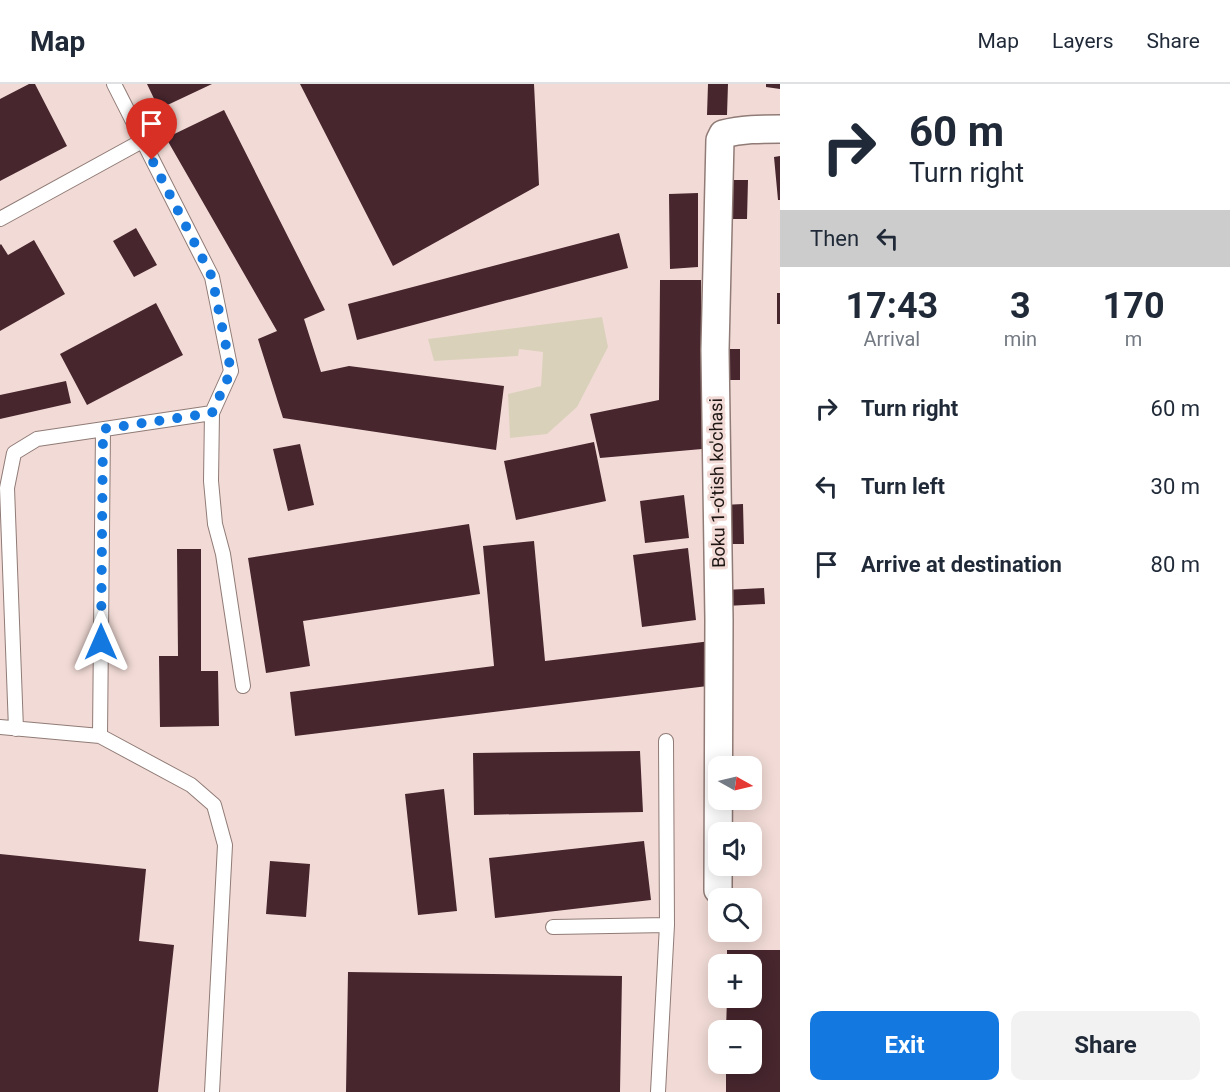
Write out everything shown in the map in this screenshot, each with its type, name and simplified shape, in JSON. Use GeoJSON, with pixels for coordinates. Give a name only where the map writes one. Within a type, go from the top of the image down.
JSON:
{"type":"FeatureCollection","features":[{"type":"Feature","properties":{"kind":"street","name":"Boku 1-o'tish ko'chasi"},"geometry":{"type":"LineString","coordinates":[[718,888],[719,620],[715,350],[720,140],[723,134],[734,131],[780,129]]}},
{"type":"Feature","properties":{"kind":"lane"},"geometry":{"type":"LineString","coordinates":[[114,84],[212,277],[231,371],[212,413],[211,481],[215,524],[243,686]]}},
{"type":"Feature","properties":{"kind":"lane"},"geometry":{"type":"LineString","coordinates":[[0,219],[142,141]]}},
{"type":"Feature","properties":{"kind":"lane"},"geometry":{"type":"LineString","coordinates":[[16,729],[7,488],[14,453],[37,439],[212,413]]}},
{"type":"Feature","properties":{"kind":"lane"},"geometry":{"type":"LineString","coordinates":[[100,736],[103,429]]}},
{"type":"Feature","properties":{"kind":"lane"},"geometry":{"type":"LineString","coordinates":[[0,727],[100,736],[191,785],[214,805],[225,845],[212,1092]]}},
{"type":"Feature","properties":{"kind":"lane"},"geometry":{"type":"LineString","coordinates":[[658,1092],[667,925],[666,741]]}},
{"type":"Feature","properties":{"kind":"lane"},"geometry":{"type":"LineString","coordinates":[[553,927],[667,925]]}},
{"type":"Feature","properties":{"kind":"shaded area"},"geometry":{"type":"Polygon","coordinates":[[[602,317],[608,347],[577,407],[547,434],[510,438],[508,394],[541,386],[543,352],[519,349],[518,356],[434,361],[428,339],[602,317]]]}},
{"type":"Feature","properties":{"kind":"building"},"geometry":{"type":"Polygon","coordinates":[[[29,84],[35,84],[67,146],[0,181],[0,99],[29,84]]]}},
{"type":"Feature","properties":{"kind":"building"},"geometry":{"type":"Polygon","coordinates":[[[147,84],[212,84],[159,109],[147,84]]]}},
{"type":"Feature","properties":{"kind":"building"},"geometry":{"type":"Polygon","coordinates":[[[300,84],[534,84],[539,185],[393,266],[300,84]]]}},
{"type":"Feature","properties":{"kind":"building"},"geometry":{"type":"Polygon","coordinates":[[[708,84],[728,84],[727,115],[707,115],[708,84]]]}},
{"type":"Feature","properties":{"kind":"building"},"geometry":{"type":"Polygon","coordinates":[[[766,84],[780,84],[780,89],[766,87],[766,84]]]}},
{"type":"Feature","properties":{"kind":"building"},"geometry":{"type":"Polygon","coordinates":[[[224,110],[325,310],[304,319],[321,372],[349,366],[504,386],[496,450],[283,418],[258,339],[277,331],[166,138],[224,110]]]}},
{"type":"Feature","properties":{"kind":"building"},"geometry":{"type":"Polygon","coordinates":[[[780,156],[780,200],[778,200],[774,157],[780,156]]]}},
{"type":"Feature","properties":{"kind":"building"},"geometry":{"type":"Polygon","coordinates":[[[726,180],[748,180],[747,219],[725,219],[726,180]]]}},
{"type":"Feature","properties":{"kind":"building"},"geometry":{"type":"Polygon","coordinates":[[[698,193],[698,267],[670,269],[669,194],[698,193]]]}},
{"type":"Feature","properties":{"kind":"building"},"geometry":{"type":"Polygon","coordinates":[[[136,228],[157,265],[134,277],[113,241],[136,228]]]}},
{"type":"Feature","properties":{"kind":"building"},"geometry":{"type":"Polygon","coordinates":[[[619,233],[628,268],[357,340],[348,304],[619,233]]]}},
{"type":"Feature","properties":{"kind":"building"},"geometry":{"type":"Polygon","coordinates":[[[34,240],[65,294],[0,331],[0,245],[8,255],[34,240]]]}},
{"type":"Feature","properties":{"kind":"building"},"geometry":{"type":"Polygon","coordinates":[[[660,280],[701,280],[702,449],[600,458],[590,414],[659,400],[660,280]]]}},
{"type":"Feature","properties":{"kind":"building"},"geometry":{"type":"Polygon","coordinates":[[[777,293],[780,293],[780,324],[777,324],[777,293]]]}},
{"type":"Feature","properties":{"kind":"building"},"geometry":{"type":"Polygon","coordinates":[[[156,303],[183,355],[87,405],[60,354],[156,303]]]}},
{"type":"Feature","properties":{"kind":"building"},"geometry":{"type":"Polygon","coordinates":[[[721,349],[740,349],[740,380],[721,380],[721,349]]]}},
{"type":"Feature","properties":{"kind":"building"},"geometry":{"type":"Polygon","coordinates":[[[66,381],[71,403],[0,419],[0,395],[66,381]]]}},
{"type":"Feature","properties":{"kind":"building"},"geometry":{"type":"Polygon","coordinates":[[[594,442],[606,501],[516,520],[504,461],[594,442]]]}},
{"type":"Feature","properties":{"kind":"building"},"geometry":{"type":"Polygon","coordinates":[[[300,444],[314,505],[288,511],[273,449],[300,444]]]}},
{"type":"Feature","properties":{"kind":"building"},"geometry":{"type":"Polygon","coordinates":[[[684,495],[689,538],[645,543],[640,501],[684,495]]]}},
{"type":"Feature","properties":{"kind":"building"},"geometry":{"type":"Polygon","coordinates":[[[743,504],[744,544],[724,544],[723,505],[743,504]]]}},
{"type":"Feature","properties":{"kind":"building"},"geometry":{"type":"Polygon","coordinates":[[[469,524],[480,594],[303,621],[310,666],[266,673],[248,558],[469,524]]]}},
{"type":"Feature","properties":{"kind":"building"},"geometry":{"type":"Polygon","coordinates":[[[534,541],[545,661],[711,641],[716,685],[295,736],[290,692],[494,666],[483,546],[534,541]]]}},
{"type":"Feature","properties":{"kind":"building"},"geometry":{"type":"Polygon","coordinates":[[[688,548],[696,620],[642,627],[633,555],[688,548]]]}},
{"type":"Feature","properties":{"kind":"building"},"geometry":{"type":"Polygon","coordinates":[[[177,549],[201,549],[201,671],[218,671],[219,726],[160,727],[159,656],[178,656],[177,549]]]}},
{"type":"Feature","properties":{"kind":"building"},"geometry":{"type":"Polygon","coordinates":[[[764,588],[765,604],[726,606],[725,590],[764,588]]]}},
{"type":"Feature","properties":{"kind":"building"},"geometry":{"type":"Polygon","coordinates":[[[640,751],[643,812],[474,815],[473,753],[640,751]]]}},
{"type":"Feature","properties":{"kind":"building"},"geometry":{"type":"Polygon","coordinates":[[[444,789],[457,911],[418,915],[405,794],[444,789]]]}},
{"type":"Feature","properties":{"kind":"building"},"geometry":{"type":"Polygon","coordinates":[[[644,841],[651,900],[495,918],[489,858],[644,841]]]}},
{"type":"Feature","properties":{"kind":"building"},"geometry":{"type":"Polygon","coordinates":[[[0,854],[146,869],[139,941],[174,945],[158,1092],[0,1092],[0,854]]]}},
{"type":"Feature","properties":{"kind":"building"},"geometry":{"type":"Polygon","coordinates":[[[270,861],[310,864],[306,917],[266,914],[270,861]]]}},
{"type":"Feature","properties":{"kind":"building"},"geometry":{"type":"Polygon","coordinates":[[[727,950],[780,950],[780,1092],[726,1092],[726,1074],[762,1074],[762,1020],[726,1020],[727,1008],[762,1008],[762,954],[727,954],[727,950]]]}},
{"type":"Feature","properties":{"kind":"building"},"geometry":{"type":"Polygon","coordinates":[[[348,972],[622,976],[620,1092],[346,1092],[348,972]]]}},
{"type":"Feature","properties":{"kind":"route"},"geometry":{"type":"LineString","coordinates":[[101,642],[103,429],[212,413],[231,371],[212,277],[152,160]]}}]}
